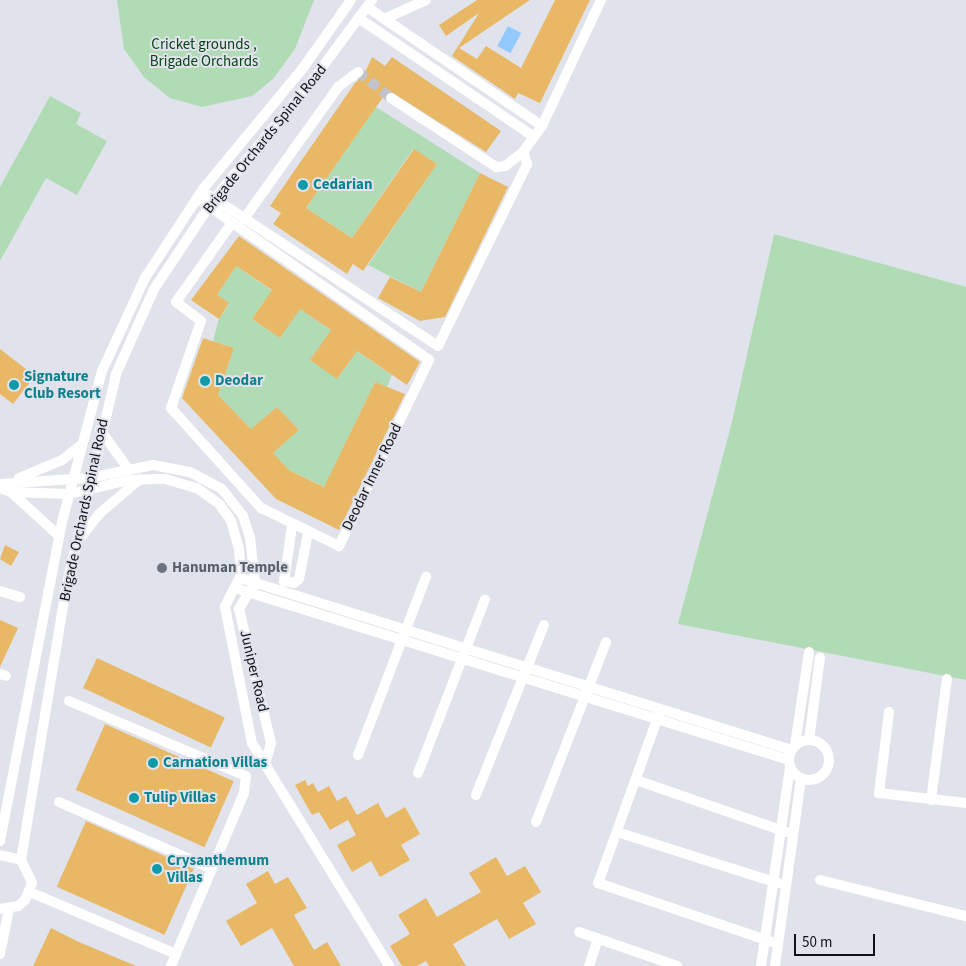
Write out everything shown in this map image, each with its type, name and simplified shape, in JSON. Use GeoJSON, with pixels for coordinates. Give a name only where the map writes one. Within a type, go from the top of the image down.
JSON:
{"type":"FeatureCollection","features":[{"type":"Feature","properties":{"kind":"street","name":"Brigade Orchards Spinal Road"},"geometry":{"type":"LineString","coordinates":[[0,841],[71,479],[102,371],[145,278],[200,194],[303,68],[351,0]]}},
{"type":"Feature","properties":{"kind":"street"},"geometry":{"type":"LineString","coordinates":[[384,19],[426,0]]}},
{"type":"Feature","properties":{"kind":"street"},"geometry":{"type":"LineString","coordinates":[[391,98],[496,167],[505,166],[523,152],[542,126],[600,0]]}},
{"type":"Feature","properties":{"kind":"street","name":"Brigade Orchards Spinal Road"},"geometry":{"type":"LineString","coordinates":[[21,860],[76,543],[100,430],[116,374],[154,289],[211,203],[360,20],[369,4]]}},
{"type":"Feature","properties":{"kind":"street"},"geometry":{"type":"LineString","coordinates":[[369,4],[384,19],[542,126]]}},
{"type":"Feature","properties":{"kind":"street"},"geometry":{"type":"LineString","coordinates":[[360,20],[534,137]]}},
{"type":"Feature","properties":{"kind":"street"},"geometry":{"type":"LineString","coordinates":[[244,219],[339,86],[358,72]]}},
{"type":"Feature","properties":{"kind":"street"},"geometry":{"type":"LineString","coordinates":[[211,203],[244,219],[438,346],[527,164],[523,152]]}},
{"type":"Feature","properties":{"kind":"street"},"geometry":{"type":"LineString","coordinates":[[200,194],[232,223]]}},
{"type":"Feature","properties":{"kind":"street","name":"Deodar Inner Road"},"geometry":{"type":"LineString","coordinates":[[232,223],[429,360],[339,546],[292,526],[261,508],[170,408],[202,321],[176,302],[232,223]]}},
{"type":"Feature","properties":{"kind":"street"},"geometry":{"type":"LineString","coordinates":[[100,430],[127,467]]}},
{"type":"Feature","properties":{"kind":"street"},"geometry":{"type":"LineString","coordinates":[[0,486],[62,460],[80,446]]}},
{"type":"Feature","properties":{"kind":"street"},"geometry":{"type":"LineString","coordinates":[[11,481],[89,478],[127,467],[178,468],[222,489],[247,526],[255,583]]}},
{"type":"Feature","properties":{"kind":"street"},"geometry":{"type":"LineString","coordinates":[[76,543],[99,514],[141,478]]}},
{"type":"Feature","properties":{"kind":"street"},"geometry":{"type":"LineString","coordinates":[[11,492],[69,494],[86,492],[141,478],[186,484],[214,498],[234,530],[240,578],[225,607],[252,743],[266,761],[389,966]]}},
{"type":"Feature","properties":{"kind":"street"},"geometry":{"type":"LineString","coordinates":[[0,486],[11,492],[59,536]]}},
{"type":"Feature","properties":{"kind":"street"},"geometry":{"type":"LineString","coordinates":[[292,526],[284,581],[294,583],[299,579],[308,532]]}},
{"type":"Feature","properties":{"kind":"street"},"geometry":{"type":"LineString","coordinates":[[358,755],[426,577]]}},
{"type":"Feature","properties":{"kind":"street"},"geometry":{"type":"LineString","coordinates":[[240,578],[589,687],[790,763],[801,778],[775,966]]}},
{"type":"Feature","properties":{"kind":"street","name":"Juniper Road"},"geometry":{"type":"LineString","coordinates":[[255,583],[239,609],[271,743],[266,761]]}},
{"type":"Feature","properties":{"kind":"street"},"geometry":{"type":"LineString","coordinates":[[235,588],[585,697],[794,748],[809,740]]}},
{"type":"Feature","properties":{"kind":"street"},"geometry":{"type":"LineString","coordinates":[[0,591],[20,597]]}},
{"type":"Feature","properties":{"kind":"street"},"geometry":{"type":"LineString","coordinates":[[418,773],[485,599]]}},
{"type":"Feature","properties":{"kind":"street"},"geometry":{"type":"LineString","coordinates":[[476,795],[544,625]]}},
{"type":"Feature","properties":{"kind":"street"},"geometry":{"type":"LineString","coordinates":[[536,822],[606,642]]}},
{"type":"Feature","properties":{"kind":"street"},"geometry":{"type":"LineString","coordinates":[[761,966],[790,763],[810,652]]}},
{"type":"Feature","properties":{"kind":"street"},"geometry":{"type":"LineString","coordinates":[[809,740],[820,658]]}},
{"type":"Feature","properties":{"kind":"street"},"geometry":{"type":"LineString","coordinates":[[931,800],[947,679]]}},
{"type":"Feature","properties":{"kind":"street"},"geometry":{"type":"LineString","coordinates":[[69,701],[246,776],[244,794],[171,966]]}},
{"type":"Feature","properties":{"kind":"street"},"geometry":{"type":"LineString","coordinates":[[889,712],[879,793],[966,803]]}},
{"type":"Feature","properties":{"kind":"street"},"geometry":{"type":"LineString","coordinates":[[659,714],[598,883],[778,944]]}},
{"type":"Feature","properties":{"kind":"street"},"geometry":{"type":"LineString","coordinates":[[801,778],[819,778],[829,764],[825,748],[809,740]]}},
{"type":"Feature","properties":{"kind":"street"},"geometry":{"type":"LineString","coordinates":[[636,780],[794,834]]}},
{"type":"Feature","properties":{"kind":"street"},"geometry":{"type":"LineString","coordinates":[[59,802],[212,869]]}},
{"type":"Feature","properties":{"kind":"street"},"geometry":{"type":"LineString","coordinates":[[617,832],[786,886]]}},
{"type":"Feature","properties":{"kind":"street"},"geometry":{"type":"LineString","coordinates":[[0,855],[21,860],[31,874],[30,892],[26,900],[5,909],[0,954]]}},
{"type":"Feature","properties":{"kind":"street"},"geometry":{"type":"LineString","coordinates":[[820,880],[966,916]]}},
{"type":"Feature","properties":{"kind":"street"},"geometry":{"type":"LineString","coordinates":[[30,892],[176,954]]}},
{"type":"Feature","properties":{"kind":"street"},"geometry":{"type":"LineString","coordinates":[[579,932],[660,963],[677,966]]}},
{"type":"Feature","properties":{"kind":"street"},"geometry":{"type":"LineString","coordinates":[[589,966],[598,939]]}},
{"type":"Feature","properties":{"kind":"green space","name":"Cricket grounds , Brigade Orchards"},"geometry":{"type":"Polygon","coordinates":[[[117,0],[314,0],[295,49],[273,79],[252,96],[202,107],[170,98],[144,77],[124,49],[117,0]]]}},
{"type":"Feature","properties":{"kind":"green space"},"geometry":{"type":"Polygon","coordinates":[[[50,96],[81,113],[76,124],[107,141],[77,195],[46,178],[0,261],[0,187],[50,96]]]}},
{"type":"Feature","properties":{"kind":"green space"},"geometry":{"type":"Polygon","coordinates":[[[376,107],[480,173],[421,292],[368,265],[437,164],[413,149],[352,238],[306,208],[376,107]]]}},
{"type":"Feature","properties":{"kind":"green space"},"geometry":{"type":"Polygon","coordinates":[[[774,234],[966,287],[966,680],[678,624],[732,422],[774,234]]]}},
{"type":"Feature","properties":{"kind":"green space"},"geometry":{"type":"Polygon","coordinates":[[[236,266],[284,299],[276,310],[264,302],[252,319],[280,338],[296,306],[338,335],[323,342],[310,360],[338,378],[350,361],[346,344],[392,375],[387,387],[375,382],[330,475],[335,492],[289,470],[273,453],[299,430],[277,407],[261,421],[268,429],[260,438],[218,395],[234,348],[213,341],[219,319],[229,304],[217,295],[236,266]]]}},
{"type":"Feature","properties":{"kind":"water"},"geometry":{"type":"Polygon","coordinates":[[[508,26],[521,33],[510,53],[497,46],[508,26]]]}},
{"type":"Feature","properties":{"kind":"building"},"geometry":{"type":"Polygon","coordinates":[[[477,0],[530,0],[459,48],[477,59],[486,46],[521,68],[555,0],[590,0],[540,103],[518,93],[515,99],[452,56],[479,13],[446,36],[439,25],[477,0]]]}},
{"type":"Feature","properties":{"kind":"building","name":"Cedarian"},"geometry":{"type":"Polygon","coordinates":[[[372,57],[385,66],[392,57],[501,131],[486,152],[388,90],[306,208],[352,238],[414,149],[437,164],[363,271],[353,264],[347,274],[273,224],[281,213],[270,206],[355,83],[364,75],[372,57]]]}},
{"type":"Feature","properties":{"kind":"building"},"geometry":{"type":"Polygon","coordinates":[[[480,173],[508,187],[445,317],[420,321],[378,298],[390,277],[421,292],[480,173]]]}},
{"type":"Feature","properties":{"kind":"building"},"geometry":{"type":"Polygon","coordinates":[[[239,236],[420,362],[407,385],[357,351],[337,379],[310,360],[331,330],[300,309],[280,338],[252,319],[272,290],[236,266],[217,295],[229,303],[219,319],[191,300],[239,236]]]}},
{"type":"Feature","properties":{"kind":"building"},"geometry":{"type":"Polygon","coordinates":[[[203,338],[234,348],[218,395],[251,429],[277,407],[299,430],[273,453],[289,470],[324,487],[375,382],[405,394],[339,530],[276,499],[182,398],[203,338]]]}},
{"type":"Feature","properties":{"kind":"building","name":"Signature Club Resort"},"geometry":{"type":"Polygon","coordinates":[[[0,349],[35,376],[13,404],[0,394],[0,349]]]}},
{"type":"Feature","properties":{"kind":"building"},"geometry":{"type":"Polygon","coordinates":[[[5,545],[19,552],[11,566],[0,559],[5,545]]]}},
{"type":"Feature","properties":{"kind":"building"},"geometry":{"type":"Polygon","coordinates":[[[0,620],[18,628],[0,667],[0,620]]]}},
{"type":"Feature","properties":{"kind":"building"},"geometry":{"type":"Polygon","coordinates":[[[97,658],[225,718],[211,747],[83,688],[97,658]]]}},
{"type":"Feature","properties":{"kind":"building"},"geometry":{"type":"Polygon","coordinates":[[[105,724],[234,781],[205,847],[76,790],[105,724]]]}},
{"type":"Feature","properties":{"kind":"building"},"geometry":{"type":"Polygon","coordinates":[[[305,780],[308,786],[313,783],[318,792],[329,786],[337,801],[346,796],[357,815],[378,803],[386,818],[405,807],[420,834],[401,845],[410,860],[380,877],[371,861],[352,872],[337,845],[356,835],[348,820],[330,830],[319,812],[312,815],[295,785],[305,780]]]}},
{"type":"Feature","properties":{"kind":"building"},"geometry":{"type":"Polygon","coordinates":[[[86,821],[194,869],[165,935],[57,887],[86,821]]]}},
{"type":"Feature","properties":{"kind":"building"},"geometry":{"type":"Polygon","coordinates":[[[496,857],[507,876],[525,866],[541,892],[523,903],[536,924],[509,939],[497,919],[453,944],[466,966],[429,966],[426,961],[417,966],[402,966],[390,946],[410,934],[398,915],[426,898],[437,917],[481,892],[469,873],[496,857]]]}},
{"type":"Feature","properties":{"kind":"building"},"geometry":{"type":"Polygon","coordinates":[[[268,871],[275,884],[288,877],[307,908],[294,915],[314,950],[327,942],[341,966],[294,966],[272,928],[241,946],[226,921],[257,903],[246,884],[268,871]]]}},
{"type":"Feature","properties":{"kind":"building"},"geometry":{"type":"Polygon","coordinates":[[[51,928],[79,942],[136,966],[33,966],[51,928]]]}},
{"type":"Feature","properties":{"kind":"tunnel"},"geometry":{"type":"LineString","coordinates":[[358,72],[391,98]]}},
{"type":"Feature","properties":{"kind":"place","name":"Cedarian"},"geometry":{"type":"Point","coordinates":[303,185]}},
{"type":"Feature","properties":{"kind":"place","name":"Deodar"},"geometry":{"type":"Point","coordinates":[205,381]}},
{"type":"Feature","properties":{"kind":"place","name":"Signature Club Resort"},"geometry":{"type":"Point","coordinates":[14,385]}},
{"type":"Feature","properties":{"kind":"place","name":"Hanuman Temple"},"geometry":{"type":"Point","coordinates":[162,568]}},
{"type":"Feature","properties":{"kind":"place","name":"Carnation Villas"},"geometry":{"type":"Point","coordinates":[153,763]}},
{"type":"Feature","properties":{"kind":"place","name":"Tulip Villas"},"geometry":{"type":"Point","coordinates":[134,798]}},
{"type":"Feature","properties":{"kind":"place","name":"Crysanthemum Villas"},"geometry":{"type":"Point","coordinates":[157,869]}}]}
